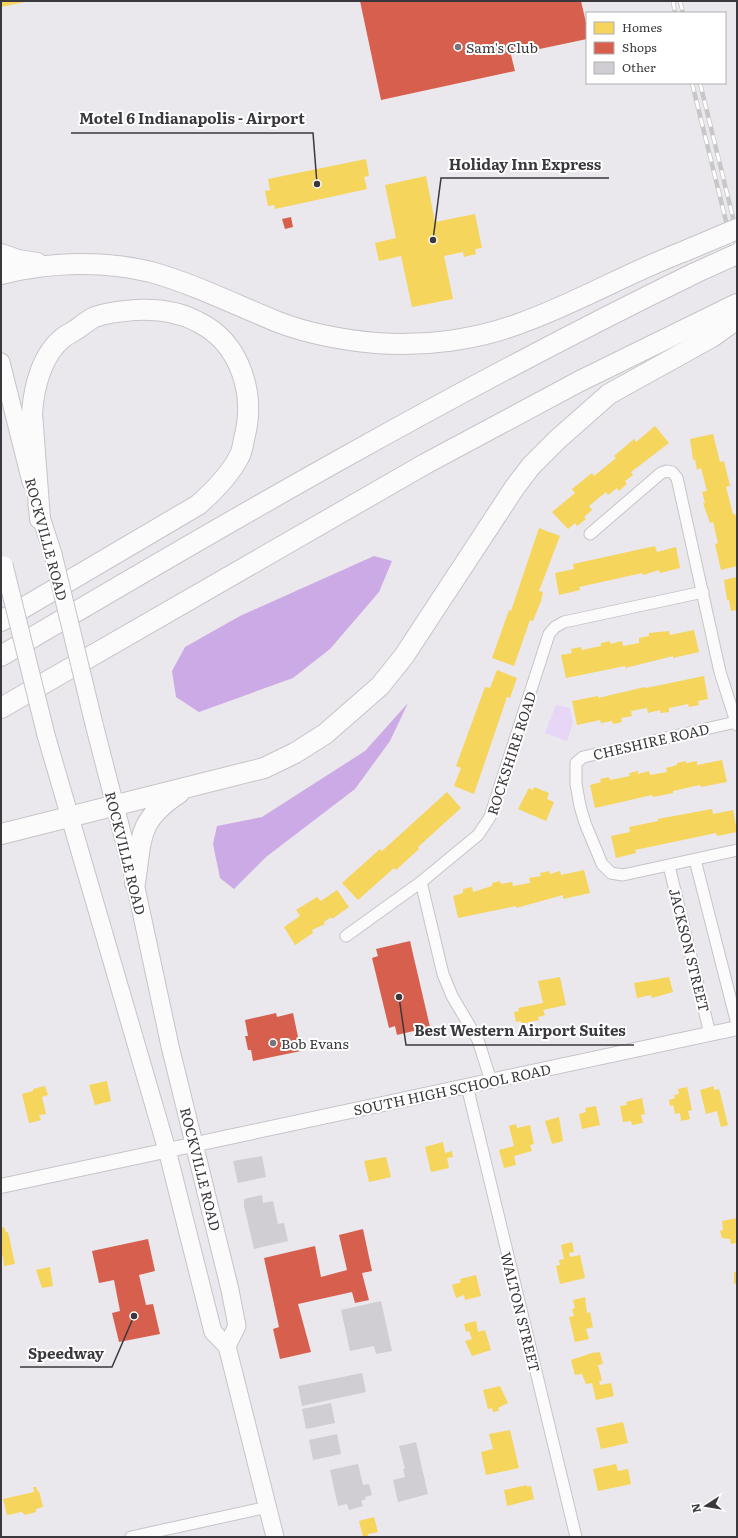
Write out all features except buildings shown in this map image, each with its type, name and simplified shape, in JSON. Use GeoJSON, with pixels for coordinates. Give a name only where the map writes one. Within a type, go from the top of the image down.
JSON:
{"type":"FeatureCollection","features":[{"type":"Feature","properties":{"kind":"highway"},"geometry":{"type":"LineString","coordinates":[[1,274],[53,266],[100,264],[152,273],[300,329],[355,341],[398,344],[433,342],[464,338],[521,324],[649,264],[685,251],[737,229]]}},
{"type":"Feature","properties":{"kind":"highway"},"geometry":{"type":"LineString","coordinates":[[1,254],[18,260],[53,266]]}},
{"type":"Feature","properties":{"kind":"highway"},"geometry":{"type":"LineString","coordinates":[[1,656],[413,417],[601,318],[737,254]]}},
{"type":"Feature","properties":{"kind":"highway"},"geometry":{"type":"LineString","coordinates":[[1,708],[425,464],[566,388],[705,318],[737,304]]}},
{"type":"Feature","properties":{"kind":"highway"},"geometry":{"type":"LineString","coordinates":[[1,621],[198,505],[221,484],[239,456],[247,427],[249,400],[244,376],[234,354],[217,335],[199,322],[172,312],[146,310],[117,311],[94,317],[64,337],[52,350],[44,364],[33,397],[32,413],[40,519]]}},
{"type":"Feature","properties":{"kind":"highway"},"geometry":{"type":"LineString","coordinates":[[1,834],[264,768],[295,753],[325,734],[380,686],[404,656],[515,487],[536,461],[558,439],[609,394],[712,337],[737,318]]}},
{"type":"Feature","properties":{"kind":"highway"},"geometry":{"type":"LineString","coordinates":[[134,883],[142,837],[148,821],[161,805],[191,786]]}},
{"type":"Feature","properties":{"kind":"main road","name":"ROCKVILLE ROAD"},"geometry":{"type":"LineString","coordinates":[[1,362],[40,519],[53,554],[115,805],[170,1046],[230,1290],[236,1326],[227,1346],[213,1332],[167,1150],[46,735],[2,559]]}},
{"type":"Feature","properties":{"kind":"main road"},"geometry":{"type":"LineString","coordinates":[[227,1346],[275,1537]]}},
{"type":"Feature","properties":{"kind":"street","name":"CHESHIRE ROAD"},"geometry":{"type":"LineString","coordinates":[[590,534],[661,473],[666,471],[672,472],[677,478],[720,672],[737,724],[583,756],[576,763],[576,784],[585,823],[605,869],[613,874],[621,875],[669,866],[737,850]]}},
{"type":"Feature","properties":{"kind":"street","name":"ROCKSHIRE ROAD"},"geometry":{"type":"LineString","coordinates":[[346,936],[421,882],[478,835],[489,820],[549,634],[556,626],[564,622],[703,592]]}},
{"type":"Feature","properties":{"kind":"street"},"geometry":{"type":"LineString","coordinates":[[695,860],[737,1024]]}},
{"type":"Feature","properties":{"kind":"street","name":"JACKSON STREET"},"geometry":{"type":"LineString","coordinates":[[669,866],[710,1034]]}},
{"type":"Feature","properties":{"kind":"street"},"geometry":{"type":"LineString","coordinates":[[421,882],[443,974],[452,996],[478,1040],[491,1081]]}},
{"type":"Feature","properties":{"kind":"street","name":"SOUTH HIGH SCHOOL ROAD"},"geometry":{"type":"LineString","coordinates":[[1,1186],[737,1028]]}},
{"type":"Feature","properties":{"kind":"street","name":"WALTON STREET"},"geometry":{"type":"LineString","coordinates":[[467,1086],[576,1537]]}},
{"type":"Feature","properties":{"kind":"street"},"geometry":{"type":"LineString","coordinates":[[132,1537],[268,1507]]}},
{"type":"Feature","properties":{"kind":"shaded area"},"geometry":{"type":"Polygon","coordinates":[[[374,556],[392,561],[379,592],[330,649],[293,678],[199,712],[176,697],[172,671],[185,647],[240,616],[374,556]]]}},
{"type":"Feature","properties":{"kind":"shaded area"},"geometry":{"type":"Polygon","coordinates":[[[408,703],[390,741],[355,789],[266,857],[234,889],[220,878],[213,844],[217,826],[262,817],[365,751],[408,703]]]}},
{"type":"Feature","properties":{"kind":"shaded area"},"geometry":{"type":"Polygon","coordinates":[[[556,705],[570,708],[573,723],[567,741],[545,733],[556,705]]]}},
{"type":"Feature","properties":{"kind":"railway"},"geometry":{"type":"LineString","coordinates":[[673,1],[675,12]]}},
{"type":"Feature","properties":{"kind":"railway"},"geometry":{"type":"LineString","coordinates":[[680,1],[683,12]]}},
{"type":"Feature","properties":{"kind":"railway"},"geometry":{"type":"LineString","coordinates":[[692,84],[737,266]]}},
{"type":"Feature","properties":{"kind":"railway"},"geometry":{"type":"LineString","coordinates":[[700,84],[737,234]]}},
{"type":"Feature","properties":{"kind":"place","name":"Sam's Club"},"geometry":{"type":"Point","coordinates":[458,47]}},
{"type":"Feature","properties":{"kind":"place","name":"Motel 6 Indianapolis - Airport"},"geometry":{"type":"Point","coordinates":[317,184]}},
{"type":"Feature","properties":{"kind":"place","name":"Holiday Inn Express"},"geometry":{"type":"Point","coordinates":[433,240]}},
{"type":"Feature","properties":{"kind":"place","name":"Best Western Airport Suites"},"geometry":{"type":"Point","coordinates":[399,997]}},
{"type":"Feature","properties":{"kind":"place","name":"Bob Evans"},"geometry":{"type":"Point","coordinates":[273,1043]}},
{"type":"Feature","properties":{"kind":"place","name":"Speedway"},"geometry":{"type":"Point","coordinates":[134,1316]}}]}
